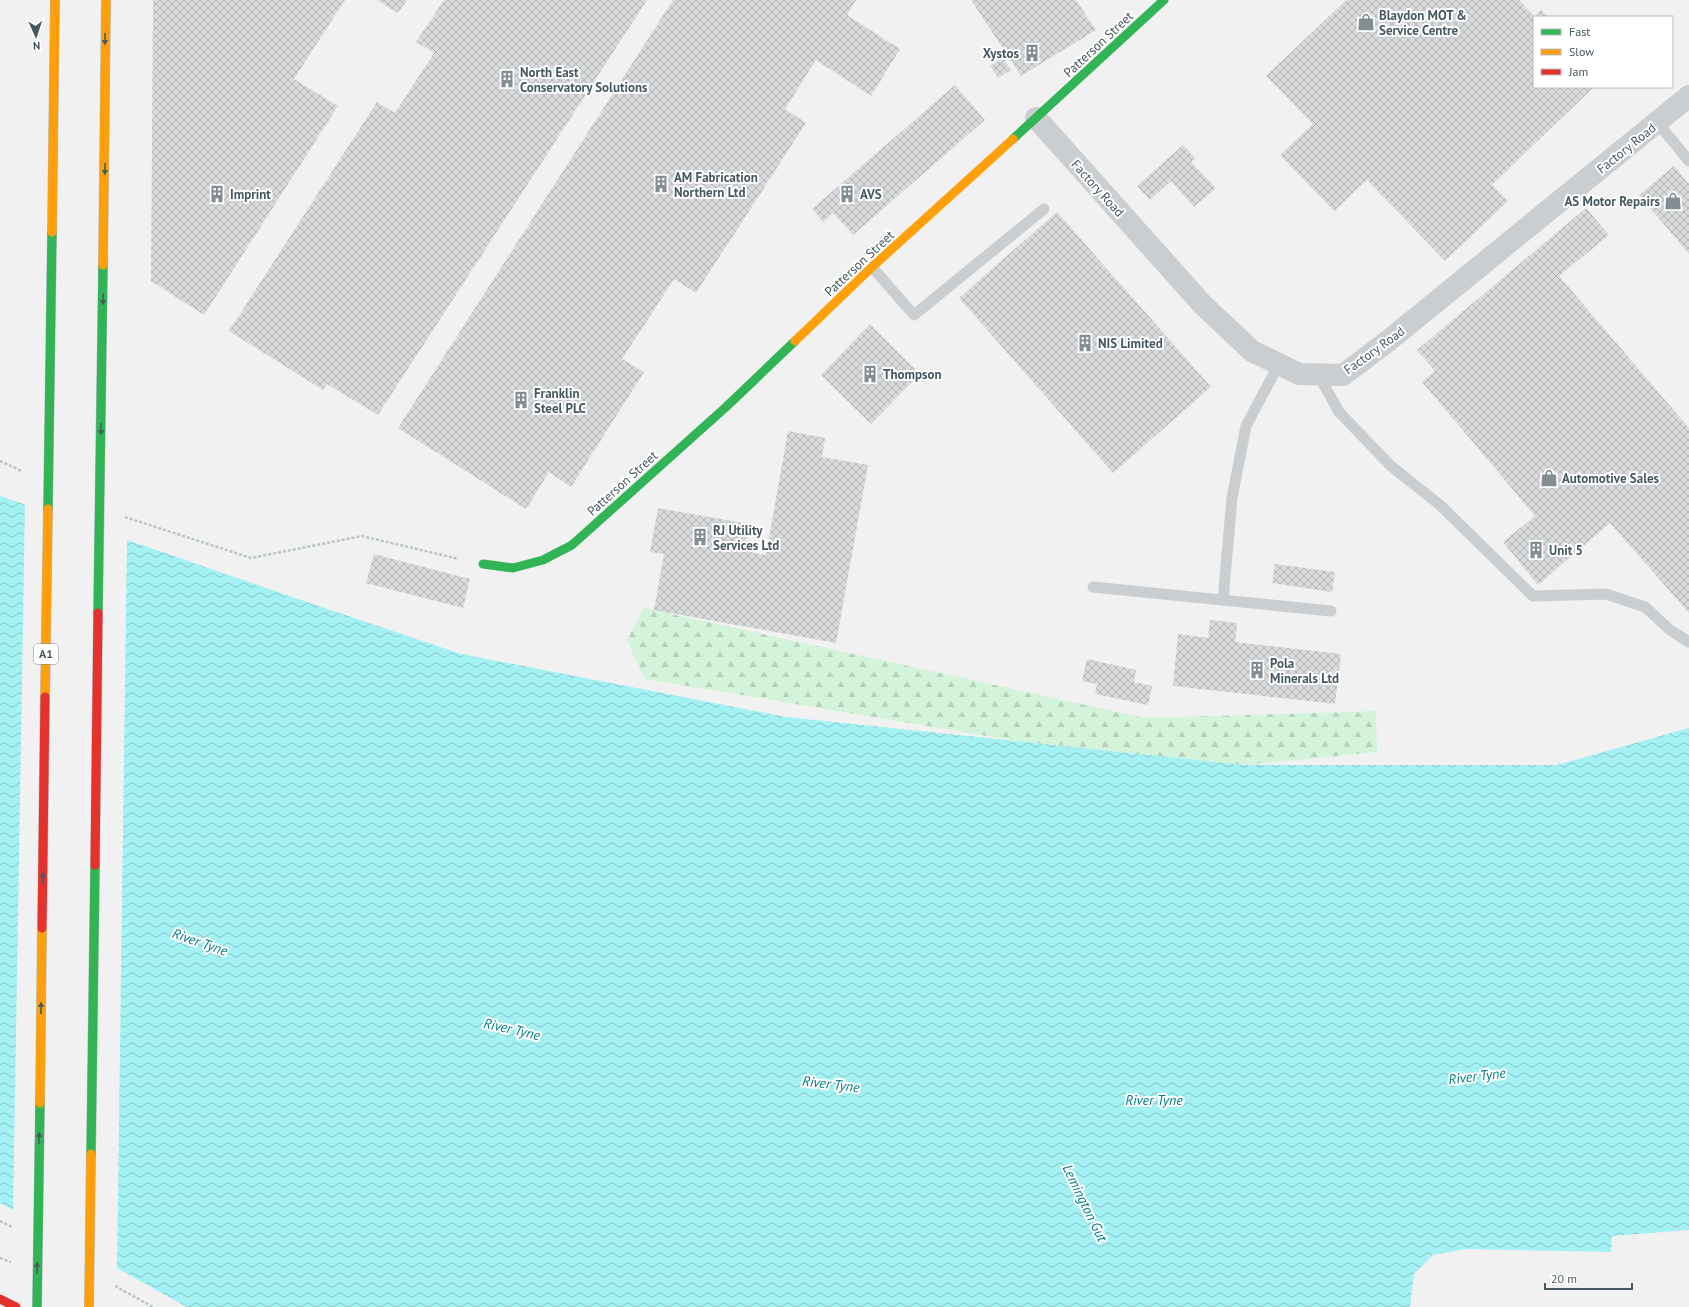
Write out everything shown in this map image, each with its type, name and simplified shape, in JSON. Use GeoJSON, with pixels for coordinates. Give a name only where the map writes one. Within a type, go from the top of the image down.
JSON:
{"type":"FeatureCollection","features":[{"type":"Feature","properties":{"kind":"main road","name":"A1"},"geometry":{"type":"LineString","coordinates":[[37,1307],[55,0]]}},
{"type":"Feature","properties":{"kind":"main road"},"geometry":{"type":"LineString","coordinates":[[89,1307],[106,0]]}},
{"type":"Feature","properties":{"kind":"main road","name":"Patterson Street"},"geometry":{"type":"LineString","coordinates":[[483,564],[513,568],[543,560],[572,545],[726,407],[872,268],[1164,0]]}},
{"type":"Feature","properties":{"kind":"main road"},"geometry":{"type":"LineString","coordinates":[[0,1299],[16,1307]]}},
{"type":"Feature","properties":{"kind":"street","name":"Factory Road"},"geometry":{"type":"LineString","coordinates":[[1036,118],[1203,306],[1252,351],[1298,374],[1343,375],[1394,336],[1689,96]]}},
{"type":"Feature","properties":{"kind":"lane"},"geometry":{"type":"LineString","coordinates":[[1657,122],[1689,161]]}},
{"type":"Feature","properties":{"kind":"lane"},"geometry":{"type":"LineString","coordinates":[[872,268],[914,315],[1044,209]]}},
{"type":"Feature","properties":{"kind":"lane"},"geometry":{"type":"LineString","coordinates":[[1223,600],[1232,498],[1246,426],[1279,364]]}},
{"type":"Feature","properties":{"kind":"lane"},"geometry":{"type":"LineString","coordinates":[[1318,374],[1342,416],[1391,466],[1440,505],[1533,596],[1606,594],[1645,607],[1670,630],[1689,642]]}},
{"type":"Feature","properties":{"kind":"lane"},"geometry":{"type":"LineString","coordinates":[[1092,587],[1331,611]]}},
{"type":"Feature","properties":{"kind":"path"},"geometry":{"type":"LineString","coordinates":[[0,461],[28,474]]}},
{"type":"Feature","properties":{"kind":"path"},"geometry":{"type":"LineString","coordinates":[[121,515],[135,521],[250,558],[362,536],[483,564]]}},
{"type":"Feature","properties":{"kind":"green space"},"geometry":{"type":"Polygon","coordinates":[[[644,608],[1145,718],[1376,711],[1377,752],[1244,765],[1017,741],[645,679],[627,640],[644,608]]]}},
{"type":"Feature","properties":{"kind":"water"},"geometry":{"type":"Polygon","coordinates":[[[0,496],[461,654],[786,717],[1244,765],[1557,765],[1689,728],[1689,1230],[1612,1236],[1611,1252],[1467,1249],[1433,1255],[1414,1274],[1410,1307],[187,1307],[0,1203],[0,496]]]}},
{"type":"Feature","properties":{"kind":"pier"},"geometry":{"type":"Polygon","coordinates":[[[25,502],[127,538],[117,1271],[13,1213],[25,502]]]}},
{"type":"Feature","properties":{"kind":"building","name":"Imprint"},"geometry":{"type":"Polygon","coordinates":[[[153,0],[345,0],[294,79],[338,106],[204,315],[151,281],[153,0]]]}},
{"type":"Feature","properties":{"kind":"building"},"geometry":{"type":"Polygon","coordinates":[[[377,0],[407,0],[398,13],[377,0]]]}},
{"type":"Feature","properties":{"kind":"building"},"geometry":{"type":"Polygon","coordinates":[[[444,0],[647,0],[378,415],[327,384],[323,390],[229,331],[377,102],[395,113],[434,53],[416,42],[444,0]]]}},
{"type":"Feature","properties":{"kind":"building","name":"AM Fabrication Northern Ltd"},"geometry":{"type":"Polygon","coordinates":[[[673,0],[856,0],[847,15],[900,49],[871,96],[816,60],[785,109],[806,123],[696,293],[674,279],[622,359],[644,372],[571,487],[549,472],[526,509],[398,428],[673,0]]]}},
{"type":"Feature","properties":{"kind":"building","name":"Xystos"},"geometry":{"type":"Polygon","coordinates":[[[971,0],[1076,0],[1096,30],[1021,76],[971,0]]]}},
{"type":"Feature","properties":{"kind":"building"},"geometry":{"type":"Polygon","coordinates":[[[1346,0],[1519,0],[1534,16],[1533,88],[1593,88],[1492,185],[1508,201],[1445,261],[1367,180],[1334,211],[1280,155],[1313,124],[1266,76],[1346,0]]]}},
{"type":"Feature","properties":{"kind":"building"},"geometry":{"type":"Polygon","coordinates":[[[1541,10],[1547,16],[1536,16],[1541,10]]]}},
{"type":"Feature","properties":{"kind":"building"},"geometry":{"type":"Polygon","coordinates":[[[1003,58],[1011,70],[998,78],[990,66],[1003,58]]]}},
{"type":"Feature","properties":{"kind":"building"},"geometry":{"type":"Polygon","coordinates":[[[955,85],[985,120],[853,235],[833,213],[823,222],[812,209],[955,85]]]}},
{"type":"Feature","properties":{"kind":"building"},"geometry":{"type":"Polygon","coordinates":[[[1183,145],[1195,158],[1191,162],[1216,188],[1194,207],[1171,181],[1150,200],[1137,186],[1183,145]]]}},
{"type":"Feature","properties":{"kind":"building"},"geometry":{"type":"Polygon","coordinates":[[[1674,166],[1689,184],[1689,254],[1639,195],[1674,166]]]}},
{"type":"Feature","properties":{"kind":"building"},"geometry":{"type":"Polygon","coordinates":[[[1586,208],[1609,235],[1559,276],[1689,428],[1689,613],[1610,523],[1538,585],[1503,542],[1535,516],[1422,382],[1435,371],[1417,350],[1586,208]]]}},
{"type":"Feature","properties":{"kind":"building","name":"NIS Limited"},"geometry":{"type":"Polygon","coordinates":[[[1057,212],[1211,387],[1113,473],[959,298],[1057,212]]]}},
{"type":"Feature","properties":{"kind":"building","name":"Thompson"},"geometry":{"type":"Polygon","coordinates":[[[870,324],[920,374],[871,424],[821,375],[870,324]]]}},
{"type":"Feature","properties":{"kind":"building","name":"RJ Utility Services Ltd"},"geometry":{"type":"Polygon","coordinates":[[[788,431],[825,438],[822,457],[868,465],[836,643],[654,610],[664,554],[650,552],[658,508],[749,524],[744,551],[766,555],[788,431]]]}},
{"type":"Feature","properties":{"kind":"building"},"geometry":{"type":"Polygon","coordinates":[[[374,554],[470,579],[463,608],[366,583],[374,554]]]}},
{"type":"Feature","properties":{"kind":"building"},"geometry":{"type":"Polygon","coordinates":[[[1275,564],[1335,572],[1332,592],[1272,583],[1275,564]]]}},
{"type":"Feature","properties":{"kind":"building","name":"Pola Minerals Ltd"},"geometry":{"type":"Polygon","coordinates":[[[1210,620],[1237,623],[1235,642],[1341,654],[1335,704],[1173,686],[1178,634],[1208,638],[1210,620]]]}},
{"type":"Feature","properties":{"kind":"building"},"geometry":{"type":"Polygon","coordinates":[[[1087,659],[1136,670],[1134,682],[1152,686],[1148,705],[1095,694],[1097,684],[1082,681],[1087,659]]]}},
{"type":"Feature","properties":{"kind":"traffic: fast"},"geometry":{"type":"LineString","coordinates":[[1013,139],[1164,0]]}},
{"type":"Feature","properties":{"kind":"traffic: fast"},"geometry":{"type":"LineString","coordinates":[[48,509],[52,232]]}},
{"type":"Feature","properties":{"kind":"traffic: fast"},"geometry":{"type":"LineString","coordinates":[[98,613],[103,265]]}},
{"type":"Feature","properties":{"kind":"traffic: fast"},"geometry":{"type":"LineString","coordinates":[[483,564],[513,568],[543,560],[572,545],[726,407],[795,341]]}},
{"type":"Feature","properties":{"kind":"traffic: fast"},"geometry":{"type":"LineString","coordinates":[[91,1154],[95,865]]}},
{"type":"Feature","properties":{"kind":"traffic: fast"},"geometry":{"type":"LineString","coordinates":[[37,1307],[40,1103]]}},
{"type":"Feature","properties":{"kind":"traffic: slow"},"geometry":{"type":"LineString","coordinates":[[52,232],[55,0]]}},
{"type":"Feature","properties":{"kind":"traffic: slow"},"geometry":{"type":"LineString","coordinates":[[103,265],[106,0]]}},
{"type":"Feature","properties":{"kind":"traffic: slow"},"geometry":{"type":"LineString","coordinates":[[795,341],[872,267],[1013,139]]}},
{"type":"Feature","properties":{"kind":"traffic: slow"},"geometry":{"type":"LineString","coordinates":[[45,697],[48,509]]}},
{"type":"Feature","properties":{"kind":"traffic: slow"},"geometry":{"type":"LineString","coordinates":[[40,1103],[42,928]]}},
{"type":"Feature","properties":{"kind":"traffic: slow"},"geometry":{"type":"LineString","coordinates":[[89,1307],[91,1154]]}},
{"type":"Feature","properties":{"kind":"traffic: jam"},"geometry":{"type":"LineString","coordinates":[[95,865],[98,613]]}},
{"type":"Feature","properties":{"kind":"traffic: jam"},"geometry":{"type":"LineString","coordinates":[[42,928],[45,697]]}},
{"type":"Feature","properties":{"kind":"traffic: jam"},"geometry":{"type":"LineString","coordinates":[[0,1299],[16,1307]]}},
{"type":"Feature","properties":{"kind":"place","name":"Blaydon MOT & Service Centre"},"geometry":{"type":"Point","coordinates":[1366,22]}},
{"type":"Feature","properties":{"kind":"place","name":"Xystos"},"geometry":{"type":"Point","coordinates":[1032,53]}},
{"type":"Feature","properties":{"kind":"place","name":"North East Conservatory Solutions"},"geometry":{"type":"Point","coordinates":[507,79]}},
{"type":"Feature","properties":{"kind":"place","name":"AM Fabrication Northern Ltd"},"geometry":{"type":"Point","coordinates":[661,184]}},
{"type":"Feature","properties":{"kind":"place","name":"Imprint"},"geometry":{"type":"Point","coordinates":[217,194]}},
{"type":"Feature","properties":{"kind":"place","name":"AVS"},"geometry":{"type":"Point","coordinates":[847,194]}},
{"type":"Feature","properties":{"kind":"place","name":"AS Motor Repairs"},"geometry":{"type":"Point","coordinates":[1673,201]}},
{"type":"Feature","properties":{"kind":"place","name":"NIS Limited"},"geometry":{"type":"Point","coordinates":[1085,343]}},
{"type":"Feature","properties":{"kind":"place","name":"Thompson"},"geometry":{"type":"Point","coordinates":[870,374]}},
{"type":"Feature","properties":{"kind":"place","name":"Franklin Steel PLC"},"geometry":{"type":"Point","coordinates":[521,400]}},
{"type":"Feature","properties":{"kind":"place","name":"Automotive Sales"},"geometry":{"type":"Point","coordinates":[1549,478]}},
{"type":"Feature","properties":{"kind":"place","name":"RJ Utility Services Ltd"},"geometry":{"type":"Point","coordinates":[700,537]}},
{"type":"Feature","properties":{"kind":"place","name":"Unit 5"},"geometry":{"type":"Point","coordinates":[1536,550]}},
{"type":"Feature","properties":{"kind":"place","name":"Pola Minerals Ltd"},"geometry":{"type":"Point","coordinates":[1257,670]}},
{"type":"Feature","properties":{"kind":"water label","name":"River Tyne"},"geometry":{"type":"Point","coordinates":[200,942]}},
{"type":"Feature","properties":{"kind":"water label","name":"River Tyne"},"geometry":{"type":"Point","coordinates":[512,1029]}},
{"type":"Feature","properties":{"kind":"water label","name":"River Tyne"},"geometry":{"type":"Point","coordinates":[1477,1076]}},
{"type":"Feature","properties":{"kind":"water label","name":"River Tyne"},"geometry":{"type":"Point","coordinates":[831,1084]}},
{"type":"Feature","properties":{"kind":"water label","name":"River Tyne"},"geometry":{"type":"Point","coordinates":[1154,1100]}},
{"type":"Feature","properties":{"kind":"water label","name":"Lemington Gut"},"geometry":{"type":"Point","coordinates":[1085,1203]}}]}
